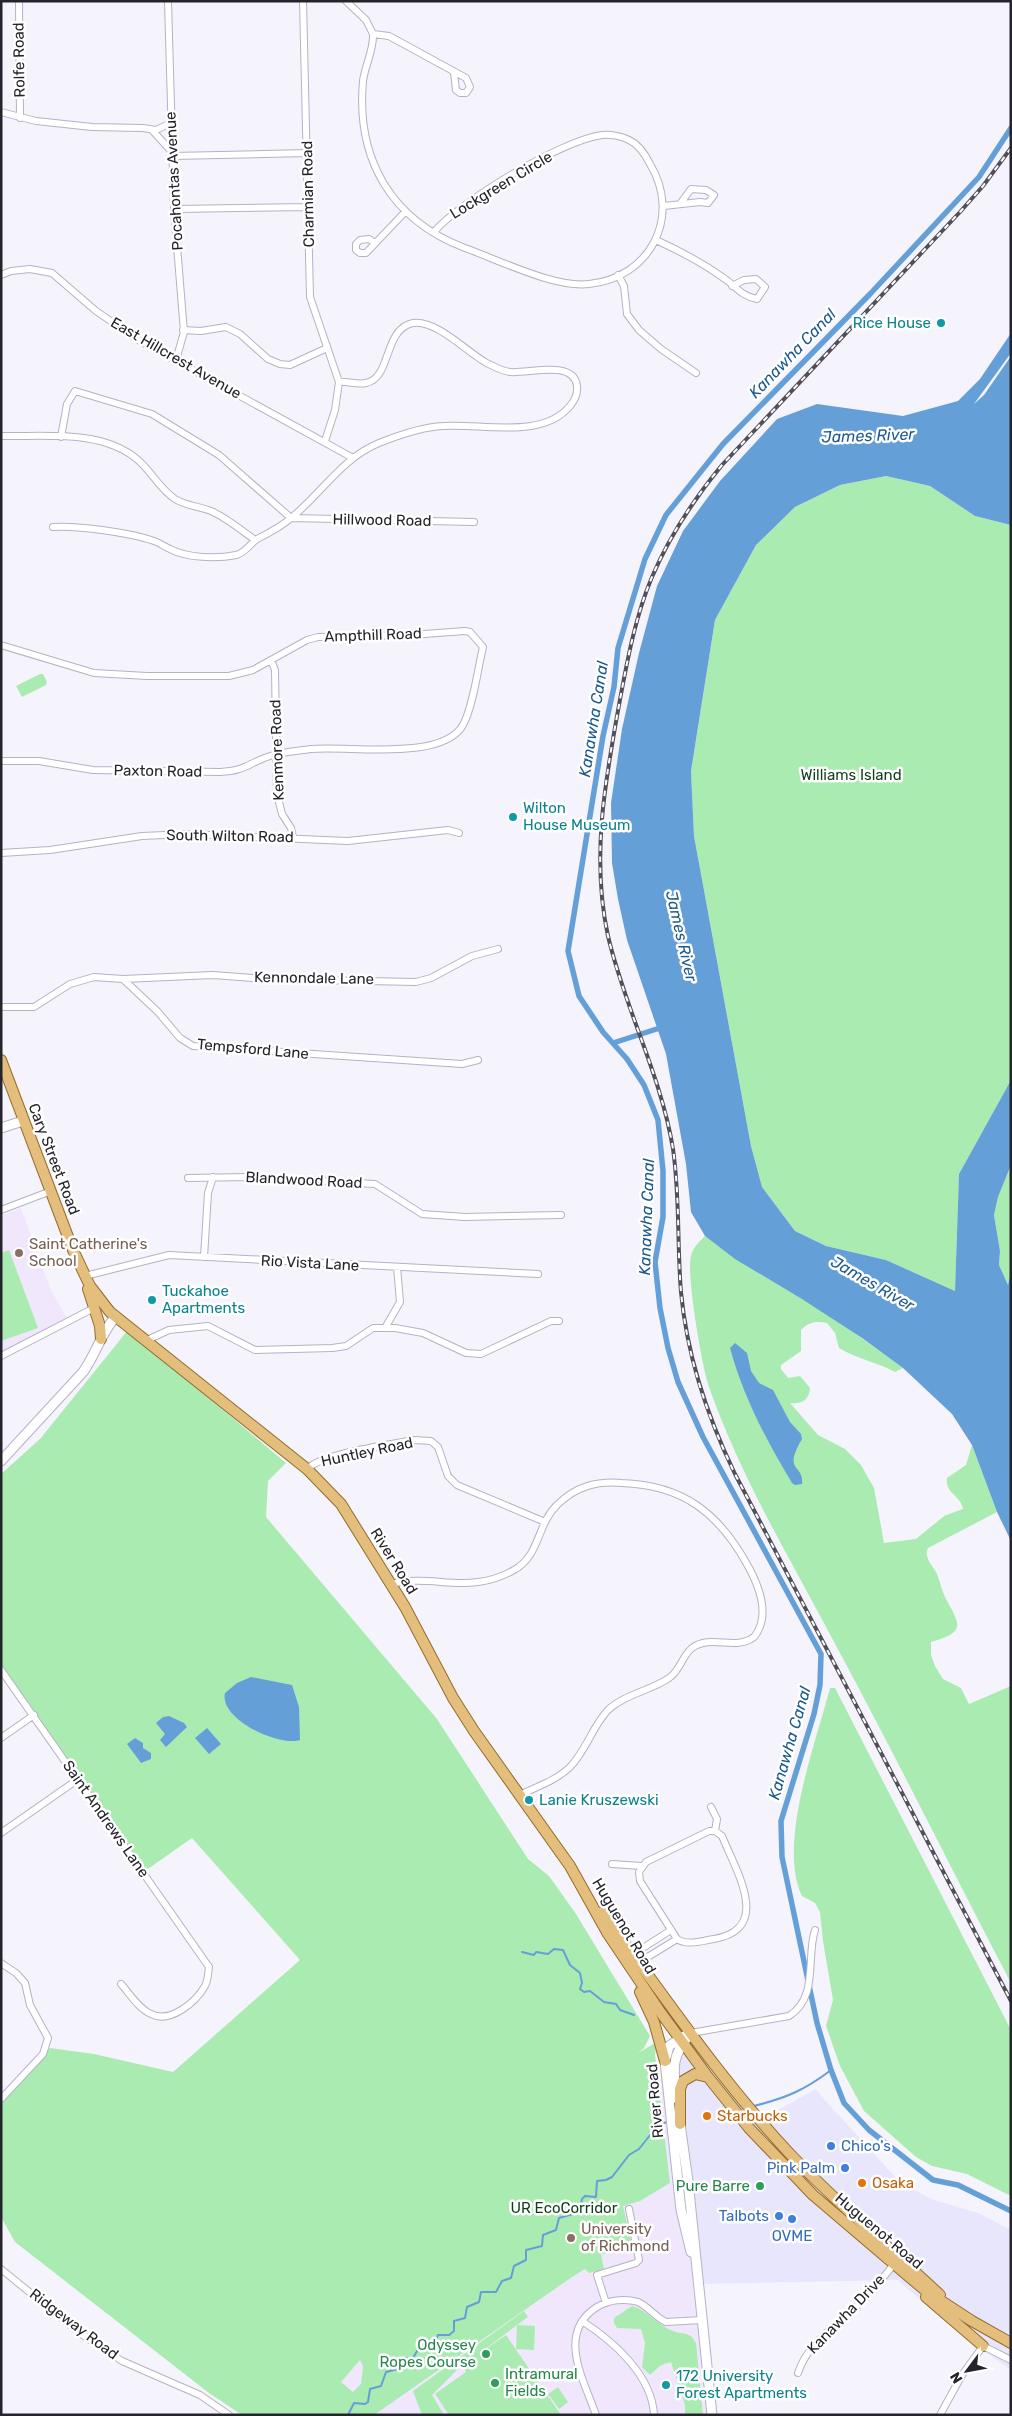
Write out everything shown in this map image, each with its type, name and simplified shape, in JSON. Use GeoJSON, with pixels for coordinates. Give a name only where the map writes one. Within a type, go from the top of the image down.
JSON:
{"type":"FeatureCollection","features":[{"type":"Feature","properties":{"kind":"main road","name":"Cary Street Road"},"geometry":{"type":"LineString","coordinates":[[1,1060],[84,1276],[103,1304],[116,1316]]}},
{"type":"Feature","properties":{"kind":"main road"},"geometry":{"type":"LineString","coordinates":[[1,1128],[23,1121]]}},
{"type":"Feature","properties":{"kind":"main road"},"geometry":{"type":"LineString","coordinates":[[84,1276],[100,1326],[101,1338]]}},
{"type":"Feature","properties":{"kind":"main road"},"geometry":{"type":"LineString","coordinates":[[1,1461],[74,1383],[91,1360],[101,1338],[116,1316]]}},
{"type":"Feature","properties":{"kind":"main road","name":"River Road"},"geometry":{"type":"LineString","coordinates":[[116,1316],[307,1469],[328,1488],[341,1504],[392,1584],[460,1708],[579,1881]]}},
{"type":"Feature","properties":{"kind":"main road","name":"Huguenot Road"},"geometry":{"type":"LineString","coordinates":[[579,1881],[681,2040],[749,2128],[802,2184],[896,2261]]}},
{"type":"Feature","properties":{"kind":"main road"},"geometry":{"type":"LineString","coordinates":[[632,1961],[652,2015],[665,2061]]}},
{"type":"Feature","properties":{"kind":"main road","name":"Huguenot Road"},"geometry":{"type":"LineString","coordinates":[[632,1961],[740,2097],[791,2155],[896,2261],[926,2291],[1011,2343]]}},
{"type":"Feature","properties":{"kind":"main road","name":"River Road"},"geometry":{"type":"LineString","coordinates":[[691,2033],[668,2048],[665,2061],[679,2192],[685,2230],[696,2268]]}},
{"type":"Feature","properties":{"kind":"main road","name":"River Road"},"geometry":{"type":"LineString","coordinates":[[681,2040],[675,2057],[674,2069],[688,2182],[712,2415]]}},
{"type":"Feature","properties":{"kind":"main road"},"geometry":{"type":"LineString","coordinates":[[680,2124],[680,2089],[682,2081],[695,2074],[708,2077]]}},
{"type":"Feature","properties":{"kind":"main road"},"geometry":{"type":"LineString","coordinates":[[679,2192],[683,2184],[688,2182]]}},
{"type":"Feature","properties":{"kind":"main road"},"geometry":{"type":"LineString","coordinates":[[896,2261],[911,2283],[983,2346]]}},
{"type":"Feature","properties":{"kind":"street","name":"Rolfe Road"},"geometry":{"type":"LineString","coordinates":[[19,1],[20,118]]}},
{"type":"Feature","properties":{"kind":"street","name":"Pocahontas Avenue"},"geometry":{"type":"LineString","coordinates":[[168,1],[174,209],[184,330],[182,345],[176,360]]}},
{"type":"Feature","properties":{"kind":"street","name":"Charmian Road"},"geometry":{"type":"LineString","coordinates":[[303,1],[310,297],[339,382],[334,410],[325,441]]}},
{"type":"Feature","properties":{"kind":"street"},"geometry":{"type":"LineString","coordinates":[[346,1],[366,20],[373,34],[390,36],[454,74]]}},
{"type":"Feature","properties":{"kind":"street","name":"Lockgreen Circle"},"geometry":{"type":"LineString","coordinates":[[373,34],[363,81],[366,143],[384,184],[405,212],[434,232],[449,242],[552,280],[573,284],[589,284],[609,280],[632,266],[649,252],[656,240],[664,218],[664,196],[656,173],[646,157],[631,141],[620,136],[601,135],[542,158],[460,207],[434,232]]}},
{"type":"Feature","properties":{"kind":"street"},"geometry":{"type":"LineString","coordinates":[[1,112],[20,118],[64,125],[161,130],[171,123]]}},
{"type":"Feature","properties":{"kind":"street"},"geometry":{"type":"LineString","coordinates":[[150,130],[164,141],[172,154],[308,153]]}},
{"type":"Feature","properties":{"kind":"street"},"geometry":{"type":"LineString","coordinates":[[664,206],[708,203],[714,196],[706,190],[691,190],[680,204]]}},
{"type":"Feature","properties":{"kind":"street"},"geometry":{"type":"LineString","coordinates":[[174,209],[309,207]]}},
{"type":"Feature","properties":{"kind":"street"},"geometry":{"type":"LineString","coordinates":[[375,243],[405,212]]}},
{"type":"Feature","properties":{"kind":"street"},"geometry":{"type":"LineString","coordinates":[[656,240],[692,257],[746,297],[757,299],[766,287],[756,280],[744,280],[732,286]]}},
{"type":"Feature","properties":{"kind":"street","name":"East Hillcrest Avenue"},"geometry":{"type":"LineString","coordinates":[[1,275],[11,270],[30,268],[52,273],[115,325],[354,458]]}},
{"type":"Feature","properties":{"kind":"street"},"geometry":{"type":"LineString","coordinates":[[618,274],[626,297],[627,314],[639,330],[661,349],[696,373]]}},
{"type":"Feature","properties":{"kind":"street"},"geometry":{"type":"LineString","coordinates":[[53,527],[65,526],[128,534],[155,541],[182,553],[213,556],[236,554],[243,552],[255,540],[291,518],[354,458],[382,442],[426,428],[456,425],[518,427],[545,422],[563,414],[569,408],[576,396],[577,384],[573,376],[562,370],[503,371],[486,362],[445,334],[422,322],[408,324],[400,330],[375,379],[366,383],[339,382]]}},
{"type":"Feature","properties":{"kind":"street"},"geometry":{"type":"LineString","coordinates":[[184,330],[201,331],[226,327],[240,334],[268,359],[280,364],[290,364],[327,348]]}},
{"type":"Feature","properties":{"kind":"street"},"geometry":{"type":"LineString","coordinates":[[61,437],[67,404],[75,391],[152,414],[219,455],[291,518]]}},
{"type":"Feature","properties":{"kind":"street"},"geometry":{"type":"LineString","coordinates":[[1,436],[61,437],[92,440],[112,445],[128,452],[139,461],[168,494],[176,500],[212,512],[230,521],[255,540]]}},
{"type":"Feature","properties":{"kind":"street","name":"Hillwood Road"},"geometry":{"type":"LineString","coordinates":[[291,518],[474,522]]}},
{"type":"Feature","properties":{"kind":"street","name":"Ampthill Road"},"geometry":{"type":"LineString","coordinates":[[1,645],[24,650],[76,669],[94,673],[147,676],[229,676],[253,670],[307,640],[330,635],[411,635],[465,631],[470,632],[483,648],[467,716],[462,727],[450,738],[419,747],[399,749],[312,749]]}},
{"type":"Feature","properties":{"kind":"street","name":"Kenmore Road"},"geometry":{"type":"LineString","coordinates":[[271,660],[275,670],[279,807],[291,828],[293,837]]}},
{"type":"Feature","properties":{"kind":"street","name":"Paxton Road"},"geometry":{"type":"LineString","coordinates":[[1,761],[39,761],[93,770],[220,772],[238,771],[276,755],[312,749]]}},
{"type":"Feature","properties":{"kind":"street","name":"South Wilton Road"},"geometry":{"type":"LineString","coordinates":[[1,853],[50,850],[142,836],[188,834],[293,837],[348,841],[448,830],[459,832]]}},
{"type":"Feature","properties":{"kind":"street","name":"Kennondale Lane"},"geometry":{"type":"LineString","coordinates":[[123,979],[213,975],[267,979],[416,982],[431,978],[472,956],[498,949]]}},
{"type":"Feature","properties":{"kind":"street"},"geometry":{"type":"LineString","coordinates":[[1,1006],[34,1007],[70,984],[94,977],[123,979]]}},
{"type":"Feature","properties":{"kind":"street","name":"Tempsford Lane"},"geometry":{"type":"LineString","coordinates":[[123,979],[158,1012],[180,1038],[193,1046],[462,1064],[478,1060]]}},
{"type":"Feature","properties":{"kind":"street"},"geometry":{"type":"LineString","coordinates":[[204,1257],[208,1193],[213,1177]]}},
{"type":"Feature","properties":{"kind":"street","name":"Blandwood Road"},"geometry":{"type":"LineString","coordinates":[[188,1178],[213,1177],[375,1184],[422,1214],[465,1217],[561,1215]]}},
{"type":"Feature","properties":{"kind":"street"},"geometry":{"type":"LineString","coordinates":[[1,1210],[51,1191]]}},
{"type":"Feature","properties":{"kind":"street","name":"Rio Vista Lane"},"geometry":{"type":"LineString","coordinates":[[84,1276],[170,1256],[538,1274]]}},
{"type":"Feature","properties":{"kind":"street"},"geometry":{"type":"LineString","coordinates":[[385,1328],[398,1309],[400,1302],[397,1267]]}},
{"type":"Feature","properties":{"kind":"street"},"geometry":{"type":"LineString","coordinates":[[1,1356],[94,1308]]}},
{"type":"Feature","properties":{"kind":"street"},"geometry":{"type":"LineString","coordinates":[[145,1340],[169,1330],[208,1326],[255,1350],[332,1348],[346,1346],[374,1328],[385,1328],[423,1333],[466,1354],[481,1354],[551,1321],[559,1321]]}},
{"type":"Feature","properties":{"kind":"street","name":"Huntley Road"},"geometry":{"type":"LineString","coordinates":[[307,1469],[318,1461],[334,1456],[396,1443],[425,1440],[438,1447],[448,1476],[457,1485],[545,1522]]}},
{"type":"Feature","properties":{"kind":"street"},"geometry":{"type":"LineString","coordinates":[[392,1584],[403,1582],[459,1585],[483,1582],[505,1575],[522,1565],[530,1556],[545,1522],[561,1502],[589,1484],[606,1482],[642,1484],[674,1491],[700,1506],[728,1535],[752,1572],[761,1595],[762,1609],[760,1626],[754,1637],[737,1644],[709,1642],[693,1647],[671,1677],[623,1700],[610,1709],[598,1723],[570,1768],[520,1795]]}},
{"type":"Feature","properties":{"kind":"street","name":"Saint Andrews Lane"},"geometry":{"type":"LineString","coordinates":[[1,1670],[209,1967],[205,1986],[188,2007],[163,2016],[153,2016],[145,2011],[121,1984]]}},
{"type":"Feature","properties":{"kind":"street"},"geometry":{"type":"LineString","coordinates":[[1,1738],[34,1715]]}},
{"type":"Feature","properties":{"kind":"street"},"geometry":{"type":"LineString","coordinates":[[1,1833],[77,1780]]}},
{"type":"Feature","properties":{"kind":"street"},"geometry":{"type":"LineString","coordinates":[[711,1807],[717,1819],[715,1831]]}},
{"type":"Feature","properties":{"kind":"street"},"geometry":{"type":"LineString","coordinates":[[612,1864],[641,1866],[709,1831],[715,1831],[722,1836],[746,1899],[746,1916],[741,1927],[727,1936],[686,1944],[676,1939],[640,1881],[639,1872],[641,1866]]}},
{"type":"Feature","properties":{"kind":"street"},"geometry":{"type":"LineString","coordinates":[[632,1961],[671,1930]]}},
{"type":"Feature","properties":{"kind":"street"},"geometry":{"type":"LineString","coordinates":[[691,2033],[789,2016],[799,2008],[810,1980],[815,1930]]}},
{"type":"Feature","properties":{"kind":"street"},"geometry":{"type":"LineString","coordinates":[[632,1961],[676,1939]]}},
{"type":"Feature","properties":{"kind":"street"},"geometry":{"type":"LineString","coordinates":[[1,1963],[16,1973],[24,1983],[30,2005],[48,2038],[43,2054],[1,2099]]}},
{"type":"Feature","properties":{"kind":"street"},"geometry":{"type":"LineString","coordinates":[[606,2302],[598,2275],[640,2260],[629,2208]]}},
{"type":"Feature","properties":{"kind":"street","name":"Kanawha Drive"},"geometry":{"type":"LineString","coordinates":[[798,2373],[802,2360],[811,2349],[857,2306],[896,2261]]}},
{"type":"Feature","properties":{"kind":"street","name":"Ridgeway Road"},"geometry":{"type":"LineString","coordinates":[[1,2269],[81,2334],[122,2361],[200,2395],[229,2415]]}},
{"type":"Feature","properties":{"kind":"street"},"geometry":{"type":"LineString","coordinates":[[596,2415],[577,2365],[575,2343],[582,2321],[590,2312],[606,2302],[625,2300],[637,2302],[649,2309],[662,2321],[670,2323],[702,2320]]}},
{"type":"Feature","properties":{"kind":"street"},"geometry":{"type":"LineString","coordinates":[[582,2321],[610,2340],[628,2360],[648,2390],[654,2415]]}},
{"type":"Feature","properties":{"kind":"street"},"geometry":{"type":"LineString","coordinates":[[940,2415],[962,2375],[983,2346],[1011,2360]]}},
{"type":"Feature","properties":{"kind":"shaded area","name":"Saint Catherine's School"},"geometry":{"type":"Polygon","coordinates":[[[21,1208],[51,1290],[67,1318],[1,1353],[1,1216],[21,1208]]]}},
{"type":"Feature","properties":{"kind":"shaded area"},"geometry":{"type":"Polygon","coordinates":[[[691,2033],[760,2120],[816,2089],[900,2182],[931,2199],[978,2213],[1011,2230],[1011,2370],[944,2321],[898,2280],[698,2284],[674,2069],[691,2033]]]}},
{"type":"Feature","properties":{"kind":"shaded area","name":"University of Richmond"},"geometry":{"type":"Polygon","coordinates":[[[666,2065],[679,2192],[696,2268],[712,2415],[303,2415],[646,2074],[666,2065]]]}},
{"type":"Feature","properties":{"kind":"green space","name":"Williams Island"},"geometry":{"type":"Polygon","coordinates":[[[886,476],[930,486],[975,516],[1011,525],[1011,1080],[959,1174],[955,1291],[886,1260],[826,1246],[795,1231],[762,1187],[751,1146],[694,836],[691,771],[715,620],[756,545],[795,507],[840,485],[886,476]]]}},
{"type":"Feature","properties":{"kind":"green space"},"geometry":{"type":"Polygon","coordinates":[[[43,674],[47,682],[46,685],[22,697],[16,686],[43,674]]]}},
{"type":"Feature","properties":{"kind":"green space"},"geometry":{"type":"Polygon","coordinates":[[[1011,1165],[1011,1271],[1008,1285],[999,1265],[1000,1251],[994,1215],[998,1197],[1011,1165]]]}},
{"type":"Feature","properties":{"kind":"green space"},"geometry":{"type":"Polygon","coordinates":[[[705,1236],[741,1261],[828,1315],[903,1368],[895,1372],[846,1352],[839,1348],[835,1333],[827,1323],[819,1322],[810,1324],[801,1330],[801,1351],[781,1365],[781,1369],[788,1378],[800,1376],[810,1388],[808,1396],[804,1401],[790,1403],[818,1435],[845,1449],[861,1465],[874,1488],[884,1543],[916,1539],[944,1516],[963,1509],[962,1504],[948,1488],[947,1478],[966,1465],[972,1445],[997,1512],[928,1548],[927,1557],[936,1572],[957,1621],[955,1631],[950,1635],[931,1642],[931,1655],[943,1679],[961,1688],[969,1704],[1011,1686],[1011,1983],[863,1696],[753,1490],[722,1422],[706,1376],[699,1342],[691,1281],[691,1256],[696,1245],[705,1236]]]}},
{"type":"Feature","properties":{"kind":"green space"},"geometry":{"type":"Polygon","coordinates":[[[9,1250],[38,1328],[1,1341],[1,1253],[9,1250]]]}},
{"type":"Feature","properties":{"kind":"green space","name":"UR EcoCorridor"},"geometry":{"type":"Polygon","coordinates":[[[128,1330],[286,1463],[268,1481],[266,1517],[437,1719],[528,1859],[549,1876],[576,1914],[650,2036],[644,2048],[638,2053],[657,2042],[655,2055],[670,2183],[640,2201],[623,2206],[633,2250],[601,2254],[604,2269],[589,2273],[585,2269],[572,2277],[374,2415],[242,2415],[209,2393],[15,2242],[1,2217],[1,2104],[50,2048],[94,2054],[173,2072],[300,1960],[192,1838],[145,1871],[1,1665],[1,1474],[40,1439],[128,1330]],[[360,2360],[341,2382],[353,2392],[361,2384],[363,2366],[360,2360]]]}},
{"type":"Feature","properties":{"kind":"green space"},"geometry":{"type":"Polygon","coordinates":[[[830,1688],[835,1688],[1011,2030],[1011,2196],[967,2174],[932,2166],[916,2157],[864,2111],[840,2066],[826,2026],[833,2000],[820,1912],[815,1903],[802,1896],[795,1875],[794,1850],[801,1793],[830,1688]]]}},
{"type":"Feature","properties":{"kind":"green space"},"geometry":{"type":"Polygon","coordinates":[[[632,2306],[643,2311],[667,2328],[690,2335],[696,2343],[703,2415],[685,2415],[685,2405],[671,2362],[661,2365],[650,2375],[642,2367],[645,2343],[641,2329],[617,2328],[614,2323],[614,2318],[632,2306]]]}},
{"type":"Feature","properties":{"kind":"green space","name":"Intramural Fields"},"geometry":{"type":"Polygon","coordinates":[[[524,2311],[528,2317],[477,2355],[506,2335],[561,2415],[449,2415],[435,2394],[466,2372],[462,2365],[432,2395],[444,2415],[422,2415],[413,2391],[524,2311]]]}},
{"type":"Feature","properties":{"kind":"green space"},"geometry":{"type":"Polygon","coordinates":[[[517,2325],[535,2326],[534,2350],[516,2349],[517,2325]]]}},
{"type":"Feature","properties":{"kind":"green space"},"geometry":{"type":"Polygon","coordinates":[[[558,2387],[568,2402],[559,2409],[548,2394],[558,2387]]]}},
{"type":"Feature","properties":{"kind":"water","name":"James River"},"geometry":{"type":"Polygon","coordinates":[[[1011,333],[1011,353],[974,404],[984,395],[1011,356],[1011,525],[975,516],[930,486],[886,476],[840,485],[795,507],[756,545],[715,620],[691,771],[694,836],[751,1146],[762,1187],[795,1231],[826,1246],[886,1260],[955,1291],[959,1174],[1011,1080],[1011,1165],[998,1197],[994,1215],[1000,1251],[999,1265],[1008,1285],[1011,1271],[1011,1541],[997,1512],[972,1445],[952,1414],[903,1368],[862,1338],[735,1259],[705,1236],[691,1212],[686,1164],[666,1054],[627,940],[618,899],[612,863],[611,803],[622,729],[639,653],[657,586],[683,531],[720,481],[777,419],[817,404],[903,416],[958,401],[980,379],[1011,333]]]}},
{"type":"Feature","properties":{"kind":"water"},"geometry":{"type":"Polygon","coordinates":[[[735,1343],[747,1353],[751,1371],[759,1383],[773,1390],[790,1422],[801,1434],[802,1439],[796,1450],[794,1463],[802,1477],[802,1484],[795,1485],[792,1483],[756,1417],[735,1366],[730,1348],[735,1343]]]}},
{"type":"Feature","properties":{"kind":"water"},"geometry":{"type":"Polygon","coordinates":[[[251,1677],[292,1685],[299,1707],[300,1740],[291,1741],[265,1735],[252,1729],[231,1712],[226,1703],[225,1693],[237,1683],[251,1677]]]}},
{"type":"Feature","properties":{"kind":"water"},"geometry":{"type":"Polygon","coordinates":[[[169,1716],[184,1723],[187,1727],[166,1747],[160,1740],[165,1734],[156,1723],[163,1717],[169,1716]]]}},
{"type":"Feature","properties":{"kind":"water"},"geometry":{"type":"Polygon","coordinates":[[[207,1728],[221,1744],[209,1754],[195,1738],[207,1728]]]}},
{"type":"Feature","properties":{"kind":"water"},"geometry":{"type":"Polygon","coordinates":[[[135,1738],[143,1743],[143,1748],[151,1753],[151,1759],[141,1763],[127,1744],[135,1738]]]}},
{"type":"Feature","properties":{"kind":"waterway","name":"Kanawha Canal"},"geometry":{"type":"LineString","coordinates":[[1011,128],[979,177],[871,293],[723,444],[666,515],[645,559],[618,648],[614,687],[603,736],[568,951],[579,996],[603,1032],[627,1059],[644,1085],[658,1120],[663,1171],[663,1217],[655,1262],[660,1308],[668,1348],[678,1382],[703,1437],[821,1654],[820,1685],[814,1714],[781,1821],[782,1857],[817,2023],[831,2070],[844,2103],[869,2130],[933,2180],[958,2185],[1011,2211]]}},
{"type":"Feature","properties":{"kind":"waterway"},"geometry":{"type":"LineString","coordinates":[[613,1043],[663,1027]]}},
{"type":"Feature","properties":{"kind":"waterway"},"geometry":{"type":"LineString","coordinates":[[522,1952],[534,1955],[536,1952],[548,1954],[554,1949],[563,1950],[570,1965],[580,1973],[582,1983],[580,1989],[584,1992],[590,1991],[604,2002],[616,2004],[620,2010],[634,2015]]}},
{"type":"Feature","properties":{"kind":"waterway"},"geometry":{"type":"LineString","coordinates":[[754,2106],[795,2092],[831,2070]]}},
{"type":"Feature","properties":{"kind":"waterway"},"geometry":{"type":"LineString","coordinates":[[348,2415],[354,2403],[365,2404],[368,2402],[370,2389],[381,2386],[386,2372],[398,2369],[405,2358],[413,2358],[420,2346],[433,2347],[438,2335],[449,2335],[454,2331],[454,2321],[465,2318],[467,2307],[479,2302],[481,2292],[496,2292],[502,2281],[511,2278],[514,2266],[526,2260],[526,2250],[542,2246],[543,2235],[556,2230],[559,2218],[580,2212],[582,2199],[585,2196],[596,2197],[597,2181],[612,2177],[629,2155],[639,2149],[658,2125],[667,2122]]}},
{"type":"Feature","properties":{"kind":"railway"},"geometry":{"type":"LineString","coordinates":[[1011,148],[983,186],[960,212],[722,465],[692,504],[675,532],[646,592],[632,640],[609,763],[600,849],[603,907],[608,936],[615,963],[652,1068],[673,1149],[677,1185],[680,1274],[684,1316],[693,1363],[707,1408],[735,1474],[1011,2001]]}},
{"type":"Feature","properties":{"kind":"place","name":"Rice House"},"geometry":{"type":"Point","coordinates":[941,323]}},
{"type":"Feature","properties":{"kind":"place","name":"Wilton House Museum"},"geometry":{"type":"Point","coordinates":[513,817]}},
{"type":"Feature","properties":{"kind":"place","name":"Saint Catherine's School"},"geometry":{"type":"Point","coordinates":[19,1253]}},
{"type":"Feature","properties":{"kind":"place","name":"Tuckahoe Apartments"},"geometry":{"type":"Point","coordinates":[152,1300]}},
{"type":"Feature","properties":{"kind":"place","name":"Lanie Kruszewski"},"geometry":{"type":"Point","coordinates":[529,1800]}},
{"type":"Feature","properties":{"kind":"place","name":"Starbucks"},"geometry":{"type":"Point","coordinates":[707,2116]}},
{"type":"Feature","properties":{"kind":"place","name":"Chico's"},"geometry":{"type":"Point","coordinates":[831,2146]}},
{"type":"Feature","properties":{"kind":"place","name":"Pink Palm"},"geometry":{"type":"Point","coordinates":[845,2168]}},
{"type":"Feature","properties":{"kind":"place","name":"Osaka"},"geometry":{"type":"Point","coordinates":[862,2183]}},
{"type":"Feature","properties":{"kind":"place","name":"Pure Barre"},"geometry":{"type":"Point","coordinates":[760,2186]}},
{"type":"Feature","properties":{"kind":"place","name":"Talbots"},"geometry":{"type":"Point","coordinates":[779,2216]}},
{"type":"Feature","properties":{"kind":"place","name":"OVME"},"geometry":{"type":"Point","coordinates":[792,2219]}},
{"type":"Feature","properties":{"kind":"place","name":"University of Richmond"},"geometry":{"type":"Point","coordinates":[571,2238]}},
{"type":"Feature","properties":{"kind":"place","name":"Odyssey Ropes Course"},"geometry":{"type":"Point","coordinates":[486,2354]}},
{"type":"Feature","properties":{"kind":"place","name":"Intramural Fields"},"geometry":{"type":"Point","coordinates":[495,2383]}},
{"type":"Feature","properties":{"kind":"place","name":"172 University Forest Apartments"},"geometry":{"type":"Point","coordinates":[666,2385]}}]}
